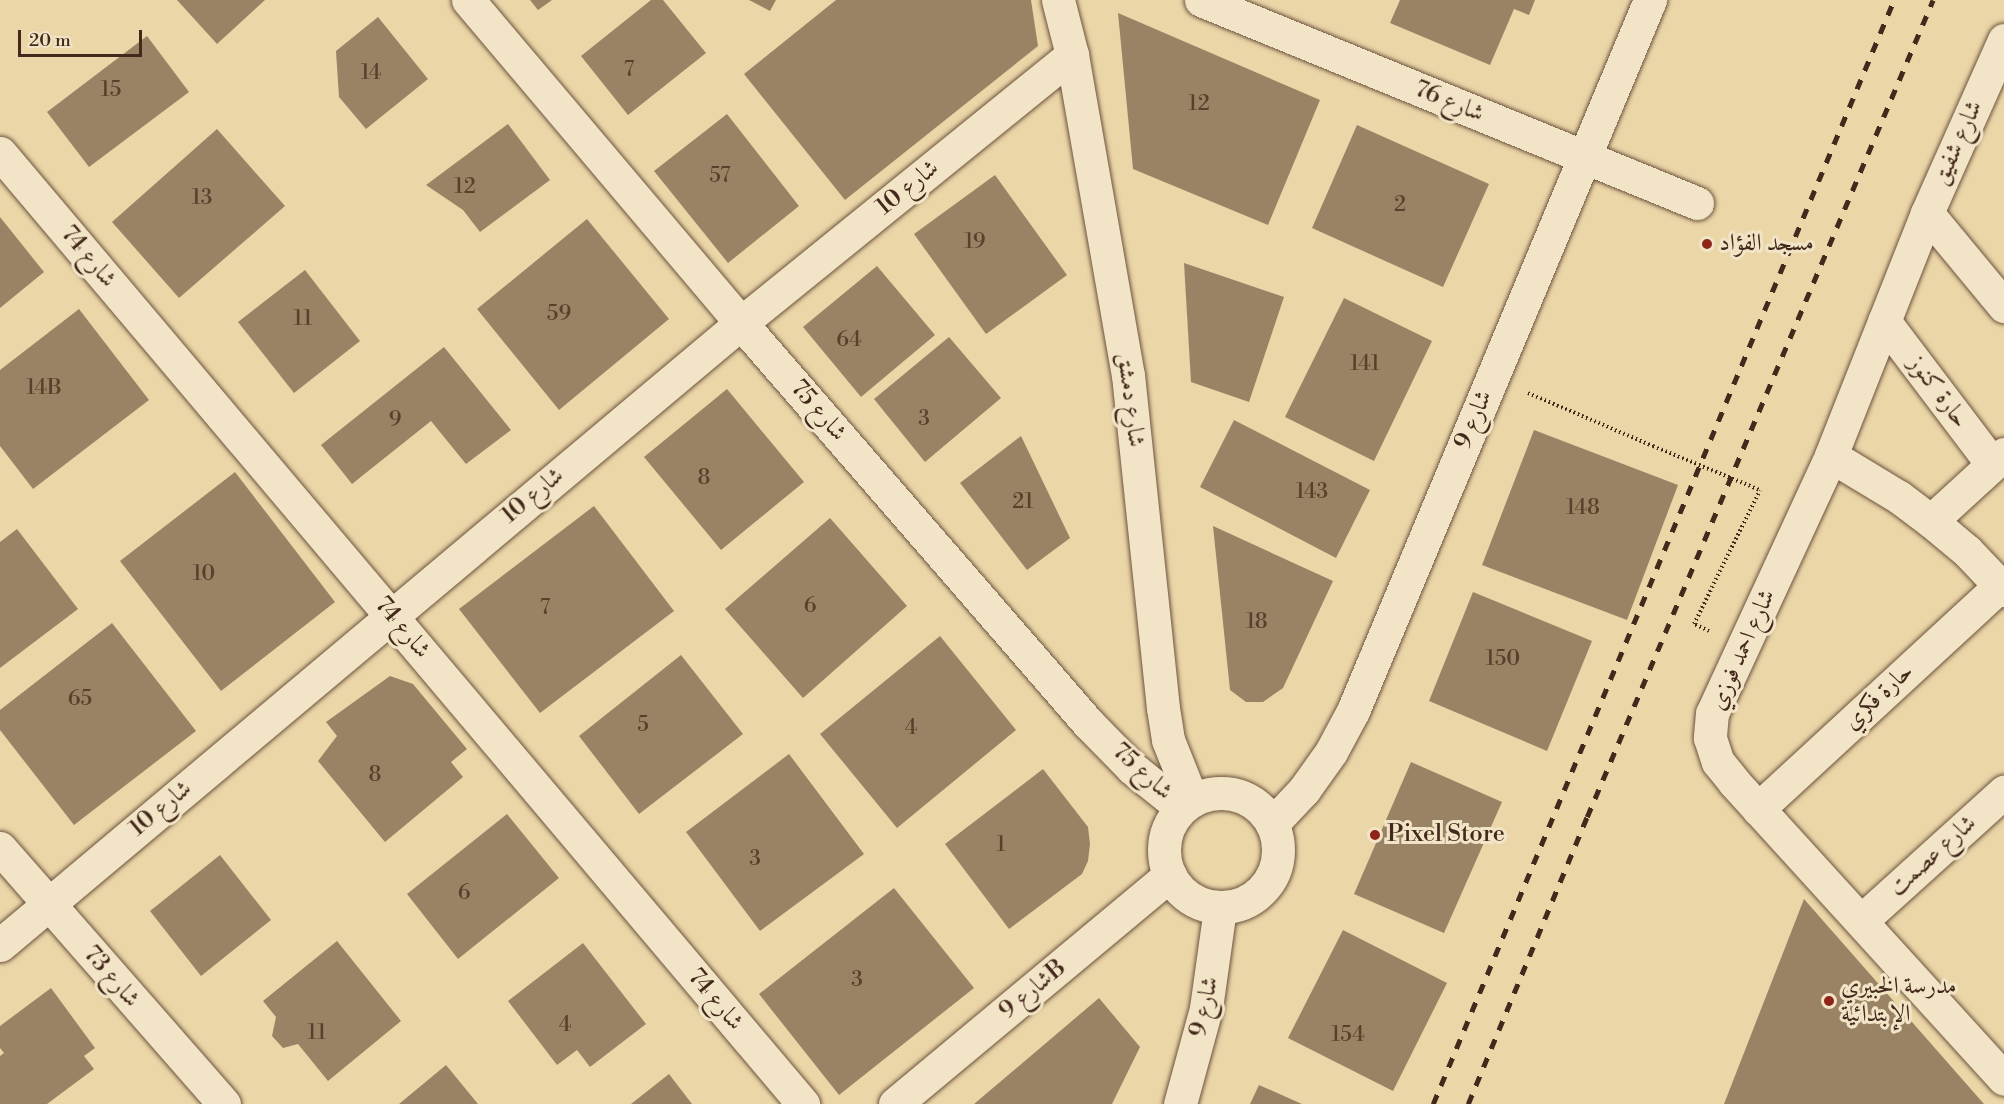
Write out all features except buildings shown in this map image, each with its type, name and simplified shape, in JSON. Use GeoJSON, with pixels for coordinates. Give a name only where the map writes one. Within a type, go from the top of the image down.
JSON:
{"type":"FeatureCollection","features":[{"type":"Feature","properties":{"kind":"street","name":"شارع 75"},"geometry":{"type":"LineString","coordinates":[[468,0],[741,323],[1088,723],[1132,768],[1187,804]]}},
{"type":"Feature","properties":{"kind":"street","name":"شارع دمشق"},"geometry":{"type":"LineString","coordinates":[[1058,0],[1072,55],[1128,375],[1163,708],[1168,740],[1187,804]]}},
{"type":"Feature","properties":{"kind":"street","name":"شارع 76"},"geometry":{"type":"LineString","coordinates":[[1201,0],[1697,203]]}},
{"type":"Feature","properties":{"kind":"street","name":"شارع 9"},"geometry":{"type":"LineString","coordinates":[[1272,824],[1304,790],[1331,752],[1353,711],[1650,0]]}},
{"type":"Feature","properties":{"kind":"street","name":"شارع شفيق"},"geometry":{"type":"LineString","coordinates":[[1927,213],[2004,40]]}},
{"type":"Feature","properties":{"kind":"street","name":"شارع 10"},"geometry":{"type":"LineString","coordinates":[[0,945],[390,615],[741,323],[1072,55]]}},
{"type":"Feature","properties":{"kind":"street","name":"شارع 74"},"geometry":{"type":"LineString","coordinates":[[0,153],[803,1104]]}},
{"type":"Feature","properties":{"kind":"street"},"geometry":{"type":"LineString","coordinates":[[1927,213],[2004,306]]}},
{"type":"Feature","properties":{"kind":"street","name":"شارع احمد فوزي"},"geometry":{"type":"LineString","coordinates":[[1927,213],[1831,456],[1712,713],[1710,738],[1718,762],[1758,809],[2004,1079]]}},
{"type":"Feature","properties":{"kind":"street","name":"حارة كنوز"},"geometry":{"type":"LineString","coordinates":[[1884,321],[1998,459]]}},
{"type":"Feature","properties":{"kind":"street"},"geometry":{"type":"LineString","coordinates":[[1831,456],[1890,491],[1931,520],[1967,551],[2002,588]]}},
{"type":"Feature","properties":{"kind":"street"},"geometry":{"type":"LineString","coordinates":[[1931,520],[1998,459]]}},
{"type":"Feature","properties":{"kind":"street","name":"حارة فكري"},"geometry":{"type":"LineString","coordinates":[[1758,809],[2002,588]]}},
{"type":"Feature","properties":{"kind":"street","name":"شارع عصمت"},"geometry":{"type":"LineString","coordinates":[[1861,921],[2004,792]]}},
{"type":"Feature","properties":{"kind":"street"},"geometry":{"type":"LineString","coordinates":[[1210,793],[1228,793],[1246,798],[1262,809],[1272,824],[1279,847],[1275,871],[1262,890],[1243,903],[1220,908],[1200,903],[1182,892],[1170,876],[1164,852],[1168,828],[1187,804],[1210,793]]}},
{"type":"Feature","properties":{"kind":"street","name":"شارع 73"},"geometry":{"type":"LineString","coordinates":[[0,848],[224,1104]]}},
{"type":"Feature","properties":{"kind":"street","name":"شارع 9B"},"geometry":{"type":"LineString","coordinates":[[895,1104],[1170,876]]}},
{"type":"Feature","properties":{"kind":"street","name":"شارع 9"},"geometry":{"type":"LineString","coordinates":[[1180,1104],[1206,1008],[1220,908]]}},
{"type":"Feature","properties":{"kind":"path"},"geometry":{"type":"LineString","coordinates":[[1491,378],[1760,490]]}},
{"type":"Feature","properties":{"kind":"railway"},"geometry":{"type":"LineString","coordinates":[[1433,1104],[1894,0]]}},
{"type":"Feature","properties":{"kind":"railway"},"geometry":{"type":"LineString","coordinates":[[1468,1104],[1933,0]]}},
{"type":"Feature","properties":{"kind":"place","name":"مسجد الفؤاد"},"geometry":{"type":"Point","coordinates":[1707,244]}},
{"type":"Feature","properties":{"kind":"place","name":"Pixel Store"},"geometry":{"type":"Point","coordinates":[1375,835]}},
{"type":"Feature","properties":{"kind":"place","name":"مدرسة الخبيري الإبتدائية"},"geometry":{"type":"Point","coordinates":[1829,1001]}}]}
